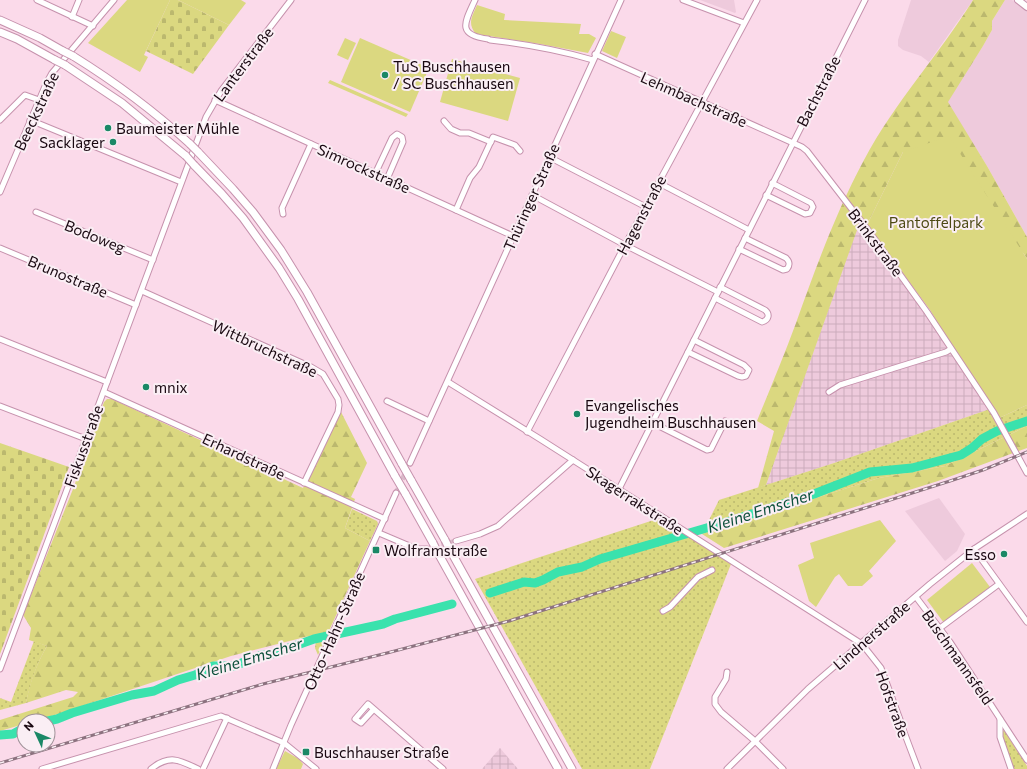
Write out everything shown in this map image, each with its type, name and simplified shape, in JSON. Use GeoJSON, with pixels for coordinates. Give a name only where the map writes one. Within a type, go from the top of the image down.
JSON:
{"type":"FeatureCollection","features":[{"type":"Feature","properties":{"kind":"highway"},"geometry":{"type":"LineString","coordinates":[[0,20],[40,38],[73,56],[150,109],[190,144],[238,195],[281,250],[307,292],[406,464],[412,480],[449,548],[572,769]]}},
{"type":"Feature","properties":{"kind":"highway"},"geometry":{"type":"LineString","coordinates":[[0,32],[17,39],[65,65],[122,103],[186,156],[243,218],[279,268],[298,299],[558,769]]}},
{"type":"Feature","properties":{"kind":"main road"},"geometry":{"type":"LineString","coordinates":[[1018,0],[1027,7]]}},
{"type":"Feature","properties":{"kind":"street"},"geometry":{"type":"LineString","coordinates":[[37,0],[93,26]]}},
{"type":"Feature","properties":{"kind":"street"},"geometry":{"type":"LineString","coordinates":[[72,16],[79,0]]}},
{"type":"Feature","properties":{"kind":"street","name":"Beeckstraße"},"geometry":{"type":"LineString","coordinates":[[0,192],[30,120],[52,73],[114,0]]}},
{"type":"Feature","properties":{"kind":"street","name":"Lanterstraße"},"geometry":{"type":"LineString","coordinates":[[166,222],[206,117],[215,100],[291,0]]}},
{"type":"Feature","properties":{"kind":"street"},"geometry":{"type":"LineString","coordinates":[[475,0],[466,20],[466,28],[473,36],[559,51],[593,60]]}},
{"type":"Feature","properties":{"kind":"street","name":"Thüringer Straße"},"geometry":{"type":"LineString","coordinates":[[429,421],[621,0]]}},
{"type":"Feature","properties":{"kind":"street"},"geometry":{"type":"LineString","coordinates":[[683,0],[744,23]]}},
{"type":"Feature","properties":{"kind":"street","name":"Hagenstraße"},"geometry":{"type":"LineString","coordinates":[[527,432],[625,245],[757,0]]}},
{"type":"Feature","properties":{"kind":"street","name":"Bachstraße"},"geometry":{"type":"LineString","coordinates":[[619,489],[865,0]]}},
{"type":"Feature","properties":{"kind":"street","name":"Lehmbachstraße"},"geometry":{"type":"LineString","coordinates":[[596,54],[792,143]]}},
{"type":"Feature","properties":{"kind":"street"},"geometry":{"type":"LineString","coordinates":[[0,120],[25,95],[39,100]]}},
{"type":"Feature","properties":{"kind":"street","name":"Simrockstraße"},"geometry":{"type":"LineString","coordinates":[[215,100],[514,236]]}},
{"type":"Feature","properties":{"kind":"street"},"geometry":{"type":"LineString","coordinates":[[30,120],[181,182]]}},
{"type":"Feature","properties":{"kind":"street"},"geometry":{"type":"LineString","coordinates":[[444,121],[451,129],[460,133],[469,133],[515,146],[520,151]]}},
{"type":"Feature","properties":{"kind":"street"},"geometry":{"type":"LineString","coordinates":[[375,174],[392,138],[397,134],[400,135],[403,142],[387,179]]}},
{"type":"Feature","properties":{"kind":"street"},"geometry":{"type":"LineString","coordinates":[[456,210],[470,178],[479,167],[492,140]]}},
{"type":"Feature","properties":{"kind":"street","name":"Brinkstraße"},"geometry":{"type":"LineString","coordinates":[[792,143],[804,149],[813,157],[890,260],[927,312],[1001,425],[1027,472]]}},
{"type":"Feature","properties":{"kind":"street"},"geometry":{"type":"LineString","coordinates":[[282,214],[282,208],[311,144]]}},
{"type":"Feature","properties":{"kind":"street"},"geometry":{"type":"LineString","coordinates":[[549,157],[646,207]]}},
{"type":"Feature","properties":{"kind":"street"},"geometry":{"type":"LineString","coordinates":[[659,183],[749,230]]}},
{"type":"Feature","properties":{"kind":"street"},"geometry":{"type":"LineString","coordinates":[[766,195],[805,214],[810,213],[813,207],[811,203],[772,183]]}},
{"type":"Feature","properties":{"kind":"street"},"geometry":{"type":"LineString","coordinates":[[532,195],[625,245],[719,290],[765,310],[768,316],[766,320],[762,322],[715,298]]}},
{"type":"Feature","properties":{"kind":"street","name":"Bodoweg"},"geometry":{"type":"LineString","coordinates":[[36,212],[153,260]]}},
{"type":"Feature","properties":{"kind":"street","name":"Fiskusstraße"},"geometry":{"type":"LineString","coordinates":[[0,669],[142,291],[166,222]]}},
{"type":"Feature","properties":{"kind":"street"},"geometry":{"type":"LineString","coordinates":[[739,249],[783,270],[787,269],[789,262],[786,258],[745,238]]}},
{"type":"Feature","properties":{"kind":"street","name":"Brunostraße"},"geometry":{"type":"LineString","coordinates":[[0,248],[136,305]]}},
{"type":"Feature","properties":{"kind":"street","name":"Wittbruchstraße"},"geometry":{"type":"LineString","coordinates":[[142,291],[311,367],[323,374],[338,399],[338,412],[304,483]]}},
{"type":"Feature","properties":{"kind":"street"},"geometry":{"type":"LineString","coordinates":[[0,339],[107,382]]}},
{"type":"Feature","properties":{"kind":"street"},"geometry":{"type":"LineString","coordinates":[[688,352],[742,377],[746,376],[749,370],[744,365],[694,340]]}},
{"type":"Feature","properties":{"kind":"street"},"geometry":{"type":"LineString","coordinates":[[829,392],[840,385],[946,352],[951,349]]}},
{"type":"Feature","properties":{"kind":"street","name":"Skagerrakstraße"},"geometry":{"type":"LineString","coordinates":[[448,382],[862,644]]}},
{"type":"Feature","properties":{"kind":"street","name":"Erhardstraße"},"geometry":{"type":"LineString","coordinates":[[104,392],[385,519]]}},
{"type":"Feature","properties":{"kind":"street"},"geometry":{"type":"LineString","coordinates":[[387,401],[429,421],[406,464]]}},
{"type":"Feature","properties":{"kind":"street"},"geometry":{"type":"LineString","coordinates":[[0,406],[86,439]]}},
{"type":"Feature","properties":{"kind":"street"},"geometry":{"type":"LineString","coordinates":[[653,422],[707,450],[711,449],[725,421]]}},
{"type":"Feature","properties":{"kind":"street"},"geometry":{"type":"LineString","coordinates":[[456,541],[480,534],[498,526],[573,460]]}},
{"type":"Feature","properties":{"kind":"street","name":"Otto-Hahn-Straße"},"geometry":{"type":"LineString","coordinates":[[273,769],[288,731],[396,493]]}},
{"type":"Feature","properties":{"kind":"street","name":"Lindnerstraße"},"geometry":{"type":"LineString","coordinates":[[726,769],[808,689],[916,596],[974,549],[1027,514]]}},
{"type":"Feature","properties":{"kind":"street"},"geometry":{"type":"LineString","coordinates":[[379,533],[418,549],[427,549]]}},
{"type":"Feature","properties":{"kind":"street"},"geometry":{"type":"LineString","coordinates":[[974,549],[1027,622]]}},
{"type":"Feature","properties":{"kind":"street"},"geometry":{"type":"LineString","coordinates":[[663,611],[670,607],[698,577],[712,570]]}},
{"type":"Feature","properties":{"kind":"street"},"geometry":{"type":"LineString","coordinates":[[940,628],[999,584]]}},
{"type":"Feature","properties":{"kind":"street","name":"Buschmannsfeld"},"geometry":{"type":"LineString","coordinates":[[916,596],[940,628],[1027,760]]}},
{"type":"Feature","properties":{"kind":"street","name":"Hofstraße"},"geometry":{"type":"LineString","coordinates":[[862,644],[877,662],[884,676],[918,769]]}},
{"type":"Feature","properties":{"kind":"street"},"geometry":{"type":"LineString","coordinates":[[727,672],[726,679],[714,701],[722,712],[755,740],[783,769]]}},
{"type":"Feature","properties":{"kind":"street"},"geometry":{"type":"LineString","coordinates":[[374,709],[443,769]]}},
{"type":"Feature","properties":{"kind":"street"},"geometry":{"type":"LineString","coordinates":[[42,769],[221,716],[284,743],[316,769]]}},
{"type":"Feature","properties":{"kind":"street"},"geometry":{"type":"LineString","coordinates":[[203,769],[227,718]]}},
{"type":"Feature","properties":{"kind":"street","name":"Buschmannsfeld"},"geometry":{"type":"LineString","coordinates":[[1000,718],[1000,737],[1011,769]]}},
{"type":"Feature","properties":{"kind":"street"},"geometry":{"type":"LineString","coordinates":[[151,769],[157,764],[176,759],[198,769]]}},
{"type":"Feature","properties":{"kind":"shaded area"},"geometry":{"type":"Polygon","coordinates":[[[700,0],[734,0],[736,12],[735,13],[700,0]]]}},
{"type":"Feature","properties":{"kind":"shaded area"},"geometry":{"type":"Polygon","coordinates":[[[911,0],[973,0],[929,62],[921,56],[903,50],[898,46],[898,40],[911,0]]]}},
{"type":"Feature","properties":{"kind":"shaded area"},"geometry":{"type":"Polygon","coordinates":[[[1005,0],[1012,0],[1027,11],[1027,237],[987,166],[947,102],[983,46],[992,30],[992,21],[1005,0]]]}},
{"type":"Feature","properties":{"kind":"shaded area"},"geometry":{"type":"Polygon","coordinates":[[[860,220],[990,409],[766,485],[860,220]]]}},
{"type":"Feature","properties":{"kind":"shaded area"},"geometry":{"type":"Polygon","coordinates":[[[939,498],[965,534],[957,551],[945,561],[905,511],[939,498]]]}},
{"type":"Feature","properties":{"kind":"shaded area"},"geometry":{"type":"Polygon","coordinates":[[[500,748],[518,769],[482,769],[500,748]]]}},
{"type":"Feature","properties":{"kind":"green space"},"geometry":{"type":"Polygon","coordinates":[[[127,0],[170,0],[144,55],[148,57],[140,72],[88,43],[127,0]]]}},
{"type":"Feature","properties":{"kind":"green space"},"geometry":{"type":"Polygon","coordinates":[[[170,0],[178,0],[229,25],[193,74],[146,51],[170,0]]]}},
{"type":"Feature","properties":{"kind":"green space"},"geometry":{"type":"Polygon","coordinates":[[[178,0],[241,0],[246,3],[229,25],[178,0]]]}},
{"type":"Feature","properties":{"kind":"green space"},"geometry":{"type":"Polygon","coordinates":[[[973,0],[1005,0],[992,21],[992,30],[948,102],[987,166],[1027,237],[1027,259],[1024,254],[903,152],[867,225],[861,219],[766,485],[758,488],[774,431],[757,421],[787,348],[835,220],[864,160],[876,139],[973,0]]]}},
{"type":"Feature","properties":{"kind":"green space"},"geometry":{"type":"Polygon","coordinates":[[[477,5],[505,14],[504,20],[581,24],[579,34],[589,34],[596,38],[588,53],[476,34],[473,30],[471,20],[477,5]]]}},
{"type":"Feature","properties":{"kind":"green space"},"geometry":{"type":"Polygon","coordinates":[[[611,31],[626,37],[617,58],[602,51],[611,31]]]}},
{"type":"Feature","properties":{"kind":"green space"},"geometry":{"type":"Polygon","coordinates":[[[345,38],[356,43],[348,60],[337,55],[345,38]]]}},
{"type":"Feature","properties":{"kind":"green space","name":"TuS Buschhausen / SC Buschhausen"},"geometry":{"type":"Polygon","coordinates":[[[360,38],[429,68],[410,112],[341,82],[360,38]]]}},
{"type":"Feature","properties":{"kind":"green space"},"geometry":{"type":"Polygon","coordinates":[[[452,59],[520,78],[508,121],[440,102],[452,59]]]}},
{"type":"Feature","properties":{"kind":"green space"},"geometry":{"type":"Polygon","coordinates":[[[330,80],[408,114],[406,117],[328,83],[330,80]]]}},
{"type":"Feature","properties":{"kind":"green space","name":"Pantoffelpark"},"geometry":{"type":"Polygon","coordinates":[[[949,136],[1027,259],[1027,405],[999,418],[957,355],[930,310],[867,225],[903,152],[949,136]]]}},
{"type":"Feature","properties":{"kind":"green space"},"geometry":{"type":"Polygon","coordinates":[[[107,399],[112,399],[303,488],[340,410],[367,463],[351,497],[355,499],[345,528],[370,541],[318,655],[315,648],[317,634],[231,656],[56,715],[56,713],[22,713],[73,697],[78,692],[66,690],[26,703],[34,674],[47,646],[29,640],[31,628],[23,615],[73,489],[104,402],[107,399]]]}},
{"type":"Feature","properties":{"kind":"green space"},"geometry":{"type":"Polygon","coordinates":[[[1027,405],[1027,426],[945,466],[879,478],[702,534],[719,500],[834,463],[990,409],[999,418],[1027,405]]]}},
{"type":"Feature","properties":{"kind":"green space"},"geometry":{"type":"Polygon","coordinates":[[[1027,426],[1027,448],[938,481],[724,548],[702,534],[879,478],[945,466],[1027,426]]]}},
{"type":"Feature","properties":{"kind":"green space"},"geometry":{"type":"Polygon","coordinates":[[[0,443],[69,467],[0,654],[0,443]]]}},
{"type":"Feature","properties":{"kind":"green space"},"geometry":{"type":"Polygon","coordinates":[[[352,509],[377,521],[378,524],[370,541],[345,528],[352,509]]]}},
{"type":"Feature","properties":{"kind":"green space"},"geometry":{"type":"Polygon","coordinates":[[[660,518],[731,564],[650,769],[582,769],[475,579],[660,518]]]}},
{"type":"Feature","properties":{"kind":"green space"},"geometry":{"type":"Polygon","coordinates":[[[880,520],[896,541],[869,571],[873,576],[862,586],[848,586],[839,574],[835,577],[816,607],[809,601],[798,565],[814,558],[810,543],[880,520]]]}},
{"type":"Feature","properties":{"kind":"green space"},"geometry":{"type":"Polygon","coordinates":[[[972,563],[990,587],[944,623],[927,600],[972,563]]]}},
{"type":"Feature","properties":{"kind":"green space"},"geometry":{"type":"Polygon","coordinates":[[[34,641],[47,646],[34,673],[26,703],[0,710],[0,698],[11,702],[34,641]]]}},
{"type":"Feature","properties":{"kind":"green space"},"geometry":{"type":"Polygon","coordinates":[[[16,715],[16,726],[0,731],[0,720],[16,715]]]}},
{"type":"Feature","properties":{"kind":"green space"},"geometry":{"type":"Polygon","coordinates":[[[1002,730],[1005,731],[1027,766],[1027,769],[1012,769],[1003,745],[1002,730]]]}},
{"type":"Feature","properties":{"kind":"green space"},"geometry":{"type":"Polygon","coordinates":[[[285,751],[299,759],[303,764],[301,769],[276,769],[285,751]]]}},
{"type":"Feature","properties":{"kind":"waterway","name":"Kleine Emscher"},"geometry":{"type":"LineString","coordinates":[[490,593],[524,582],[535,583],[558,572],[582,567],[600,559],[727,522],[814,494],[870,472],[912,468],[961,455],[982,439],[997,431],[1027,421]]}},
{"type":"Feature","properties":{"kind":"waterway","name":"Kleine Emscher"},"geometry":{"type":"LineString","coordinates":[[56,719],[132,695],[154,691],[178,680],[195,675],[213,666],[234,666],[262,655],[269,655],[314,639],[383,624],[395,619],[452,604]]}},
{"type":"Feature","properties":{"kind":"waterway","name":"Kleine Emscher"},"geometry":{"type":"LineString","coordinates":[[0,735],[16,732]]}},
{"type":"Feature","properties":{"kind":"tunnel"},"geometry":{"type":"LineString","coordinates":[[396,493],[410,463]]}},
{"type":"Feature","properties":{"kind":"tunnel"},"geometry":{"type":"LineString","coordinates":[[427,549],[456,541]]}},
{"type":"Feature","properties":{"kind":"railway"},"geometry":{"type":"LineString","coordinates":[[0,763],[263,684],[509,621],[950,481],[983,470],[1027,452]]}},
{"type":"Feature","properties":{"kind":"place","name":"TuS Buschhausen / SC Buschhausen"},"geometry":{"type":"Point","coordinates":[385,75]}},
{"type":"Feature","properties":{"kind":"place","name":"Baumeister Mühle"},"geometry":{"type":"Point","coordinates":[108,128]}},
{"type":"Feature","properties":{"kind":"place","name":"Sacklager"},"geometry":{"type":"Point","coordinates":[113,142]}},
{"type":"Feature","properties":{"kind":"place","name":"mnix"},"geometry":{"type":"Point","coordinates":[146,387]}},
{"type":"Feature","properties":{"kind":"place","name":"Evangelisches Jugendheim Buschhausen"},"geometry":{"type":"Point","coordinates":[577,414]}},
{"type":"Feature","properties":{"kind":"place","name":"Wolframstraße"},"geometry":{"type":"Point","coordinates":[376,550]}},
{"type":"Feature","properties":{"kind":"place","name":"Esso"},"geometry":{"type":"Point","coordinates":[1004,554]}},
{"type":"Feature","properties":{"kind":"place","name":"Buschhauser Straße"},"geometry":{"type":"Point","coordinates":[306,752]}}]}
